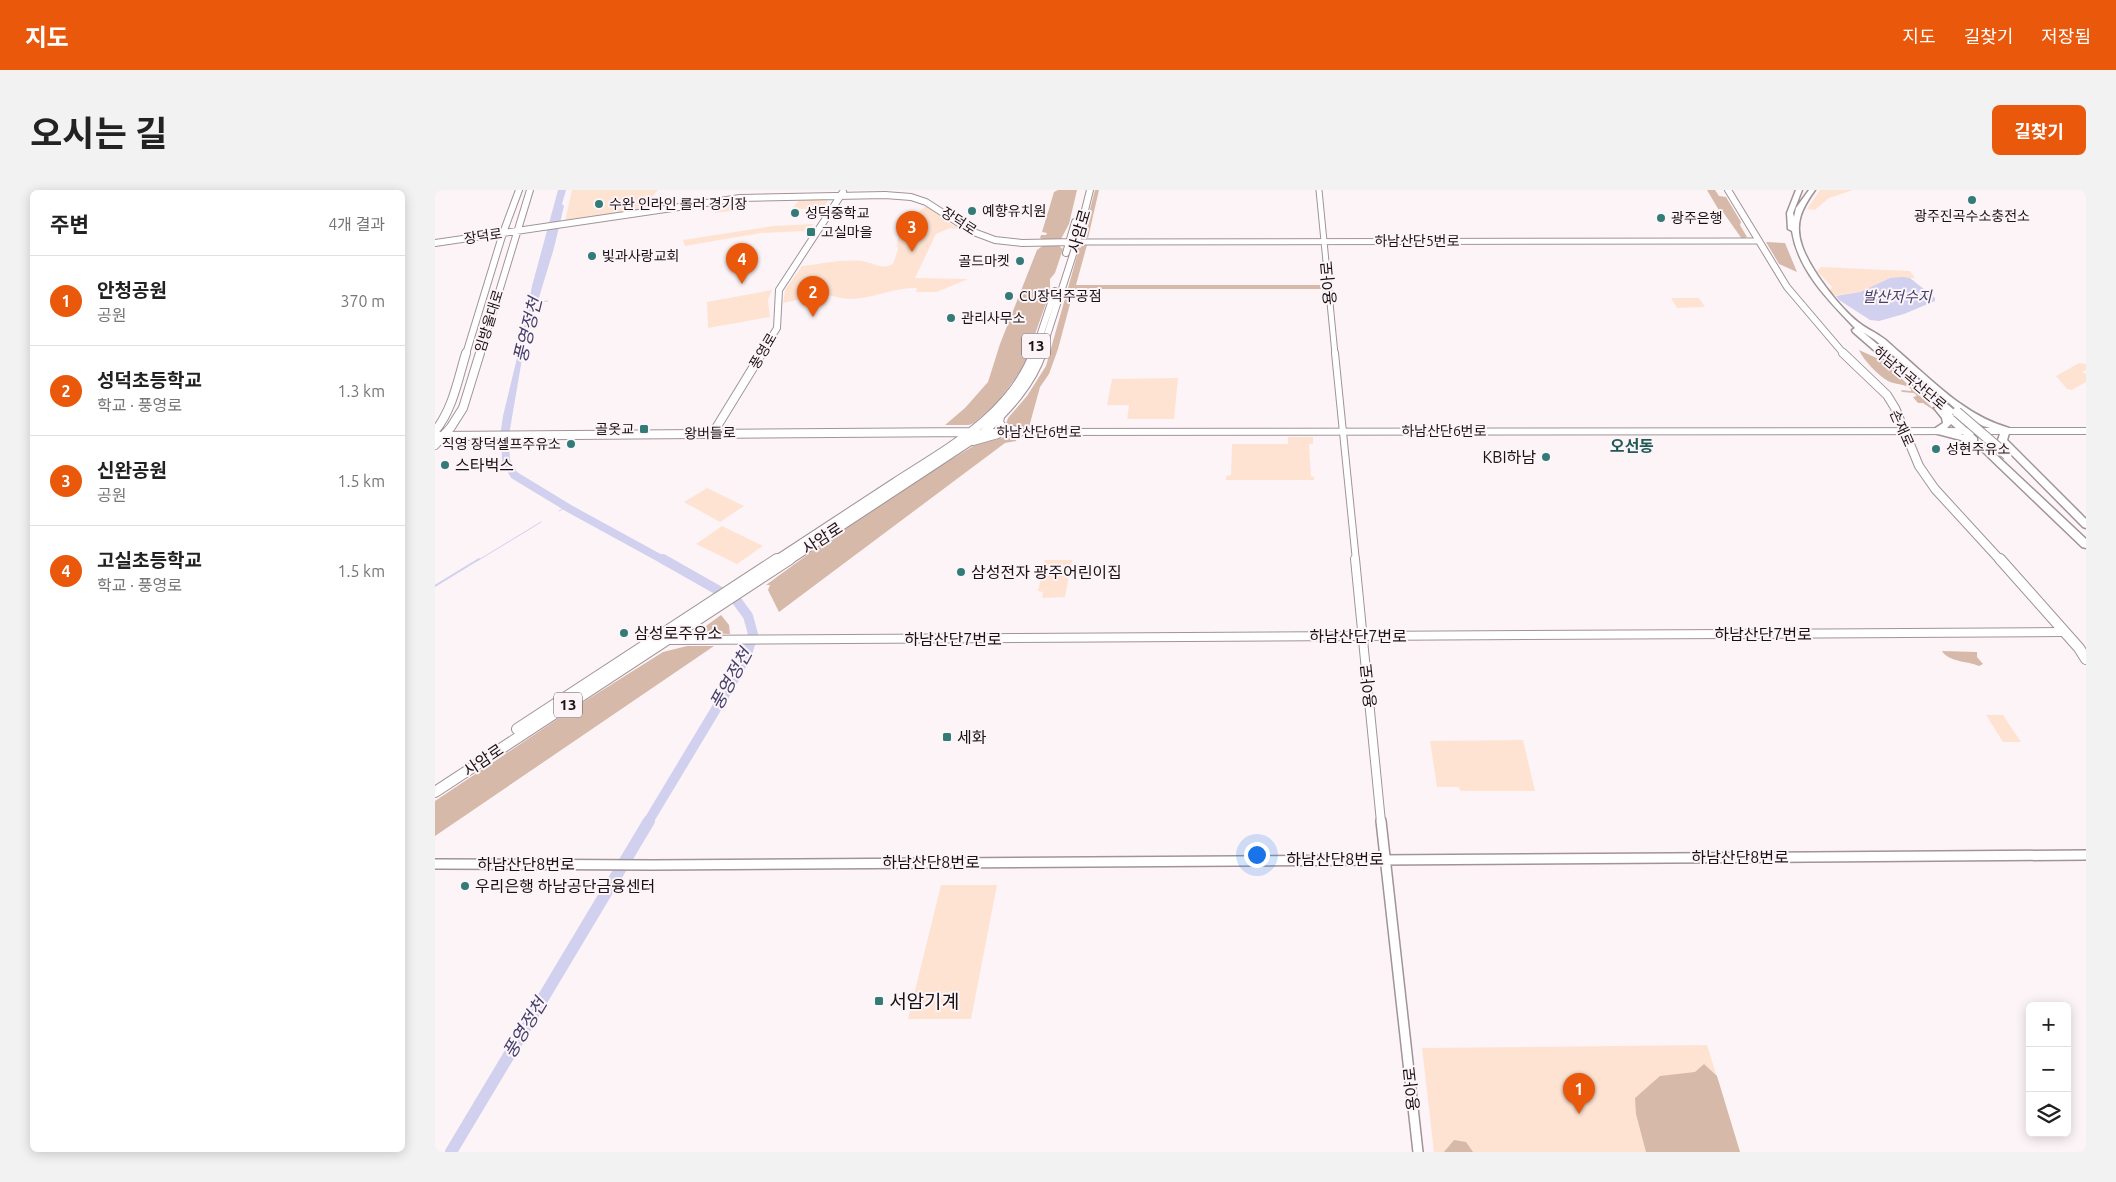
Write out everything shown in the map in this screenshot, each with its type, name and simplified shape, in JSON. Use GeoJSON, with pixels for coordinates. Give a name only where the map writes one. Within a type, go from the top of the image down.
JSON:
{"type":"FeatureCollection","features":[{"type":"Feature","properties":{"kind":"highway"},"geometry":{"type":"LineString","coordinates":[[1799,190],[1791,207],[1797,243],[1807,267],[1820,290],[1940,410],[1986,450],[2086,546]]}},
{"type":"Feature","properties":{"kind":"highway"},"geometry":{"type":"LineString","coordinates":[[1794,216],[1806,190]]}},
{"type":"Feature","properties":{"kind":"highway"},"geometry":{"type":"LineString","coordinates":[[1794,216],[1812,190]]}},
{"type":"Feature","properties":{"kind":"highway"},"geometry":{"type":"LineString","coordinates":[[1794,216],[1817,190]]}},
{"type":"Feature","properties":{"kind":"highway"},"geometry":{"type":"LineString","coordinates":[[1851,323],[1869,340],[1958,412],[1984,430],[2007,454],[2086,525]]}},
{"type":"Feature","properties":{"kind":"highway","name":"하남진곡산단로"},"geometry":{"type":"LineString","coordinates":[[1869,340],[2007,454],[2086,533]]}},
{"type":"Feature","properties":{"kind":"highway"},"geometry":{"type":"LineString","coordinates":[[1937,431],[1945,428],[1948,424],[1947,418],[1940,410]]}},
{"type":"Feature","properties":{"kind":"highway"},"geometry":{"type":"LineString","coordinates":[[1958,412],[2006,430],[2002,440],[2007,454]]}},
{"type":"Feature","properties":{"kind":"highway"},"geometry":{"type":"LineString","coordinates":[[1937,431],[1965,438],[1986,450]]}},
{"type":"Feature","properties":{"kind":"highway","name":"하남진곡산단로"},"geometry":{"type":"LineString","coordinates":[[2007,454],[2086,540]]}},
{"type":"Feature","properties":{"kind":"main road","name":"임방울대로"},"geometry":{"type":"LineString","coordinates":[[435,445],[439,436],[457,418],[469,390],[530,190]]}},
{"type":"Feature","properties":{"kind":"main road","name":"사암로"},"geometry":{"type":"LineString","coordinates":[[754,578],[984,432],[1020,394],[1036,370],[1073,242],[1083,190]]}},
{"type":"Feature","properties":{"kind":"main road","name":"사암로"},"geometry":{"type":"LineString","coordinates":[[435,792],[668,640],[698,616],[972,432],[1002,404],[1028,369],[1090,190]]}},
{"type":"Feature","properties":{"kind":"main road","name":"손재로"},"geometry":{"type":"LineString","coordinates":[[1728,190],[1787,287],[1826,334],[1887,395],[1919,466],[1935,489],[1982,539],[2086,659]]}},
{"type":"Feature","properties":{"kind":"main road","name":"임방울대로"},"geometry":{"type":"LineString","coordinates":[[435,431],[444,420],[449,408],[517,191]]}},
{"type":"Feature","properties":{"kind":"main road","name":"장덕로"},"geometry":{"type":"LineString","coordinates":[[435,243],[740,198],[843,193],[919,199],[938,207],[972,231],[999,240],[1073,242]]}},
{"type":"Feature","properties":{"kind":"main road","name":"풍영로"},"geometry":{"type":"LineString","coordinates":[[713,433],[777,328],[779,319],[776,300],[779,290],[843,193]]}},
{"type":"Feature","properties":{"kind":"main road"},"geometry":{"type":"LineString","coordinates":[[509,215],[516,218],[521,216]]}},
{"type":"Feature","properties":{"kind":"main road"},"geometry":{"type":"LineString","coordinates":[[1000,417],[999,422],[1002,427],[1020,432]]}},
{"type":"Feature","properties":{"kind":"main road"},"geometry":{"type":"LineString","coordinates":[[914,432],[949,438],[950,442],[943,450]]}},
{"type":"Feature","properties":{"kind":"main road","name":"왕버들로"},"geometry":{"type":"LineString","coordinates":[[439,436],[984,432]]}},
{"type":"Feature","properties":{"kind":"main road","name":"사암로"},"geometry":{"type":"LineString","coordinates":[[435,784],[653,640],[698,616]]}},
{"type":"Feature","properties":{"kind":"street","name":"용아로"},"geometry":{"type":"LineString","coordinates":[[1319,190],[1385,859],[1418,1152]]}},
{"type":"Feature","properties":{"kind":"street","name":"하남산단5번로"},"geometry":{"type":"LineString","coordinates":[[1073,242],[1758,241]]}},
{"type":"Feature","properties":{"kind":"street","name":"하남산단6번로"},"geometry":{"type":"LineString","coordinates":[[984,432],[2086,431]]}},
{"type":"Feature","properties":{"kind":"street"},"geometry":{"type":"LineString","coordinates":[[959,448],[977,440],[1020,432]]}},
{"type":"Feature","properties":{"kind":"street","name":"하남산단7번로"},"geometry":{"type":"LineString","coordinates":[[653,640],[2064,632]]}},
{"type":"Feature","properties":{"kind":"street","name":"하남산단8번로"},"geometry":{"type":"LineString","coordinates":[[435,864],[648,865],[2086,855]]}},
{"type":"Feature","properties":{"kind":"shaded area"},"geometry":{"type":"Polygon","coordinates":[[[572,190],[658,190],[651,198],[647,209],[565,221],[572,190]]]}},
{"type":"Feature","properties":{"kind":"shaded area"},"geometry":{"type":"Polygon","coordinates":[[[1058,190],[1077,190],[1069,224],[1061,239],[1043,240],[1040,238],[1041,235],[1046,235],[1047,233],[1042,232],[1054,192],[1058,190]]]}},
{"type":"Feature","properties":{"kind":"shaded area"},"geometry":{"type":"Polygon","coordinates":[[[1095,190],[1099,190],[1088,238],[1083,236],[1095,190]]]}},
{"type":"Feature","properties":{"kind":"shaded area"},"geometry":{"type":"Polygon","coordinates":[[[1707,190],[1715,190],[1719,196],[1726,197],[1741,222],[1740,225],[1747,237],[1742,239],[1723,212],[1720,212],[1707,190]]]}},
{"type":"Feature","properties":{"kind":"shaded area"},"geometry":{"type":"Polygon","coordinates":[[[1820,190],[1853,190],[1829,198],[1815,210],[1807,209],[1820,190]]]}},
{"type":"Feature","properties":{"kind":"shaded area"},"geometry":{"type":"Polygon","coordinates":[[[800,199],[826,199],[828,201],[822,209],[792,209],[800,199]]]}},
{"type":"Feature","properties":{"kind":"shaded area"},"geometry":{"type":"Polygon","coordinates":[[[747,201],[747,209],[715,213],[715,206],[747,201]]]}},
{"type":"Feature","properties":{"kind":"shaded area"},"geometry":{"type":"Polygon","coordinates":[[[926,206],[958,228],[950,228],[936,234],[915,278],[968,279],[937,292],[916,292],[917,288],[908,288],[859,298],[846,299],[830,295],[819,295],[820,298],[801,299],[783,303],[785,290],[802,266],[847,261],[862,261],[881,266],[893,264],[898,249],[897,241],[905,222],[926,206]]]}},
{"type":"Feature","properties":{"kind":"shaded area"},"geometry":{"type":"Polygon","coordinates":[[[814,224],[806,231],[761,233],[685,246],[683,240],[773,226],[814,224]]]}},
{"type":"Feature","properties":{"kind":"shaded area"},"geometry":{"type":"Polygon","coordinates":[[[1766,242],[1785,243],[1797,272],[1779,264],[1766,242]]]}},
{"type":"Feature","properties":{"kind":"shaded area"},"geometry":{"type":"Polygon","coordinates":[[[1044,245],[1059,246],[1063,249],[1055,273],[1050,279],[1050,292],[1023,368],[997,403],[974,423],[969,425],[945,425],[965,408],[988,382],[1000,344],[1037,250],[1044,245]]]}},
{"type":"Feature","properties":{"kind":"shaded area"},"geometry":{"type":"Polygon","coordinates":[[[1083,245],[1087,245],[1076,285],[1322,285],[1322,289],[1074,289],[1058,349],[1049,374],[1040,387],[1029,427],[1016,428],[1006,424],[1008,418],[1027,396],[1046,366],[1079,249],[1083,245]]]}},
{"type":"Feature","properties":{"kind":"shaded area"},"geometry":{"type":"Polygon","coordinates":[[[1821,267],[1910,271],[1915,278],[1890,278],[1860,292],[1833,296],[1829,291],[1832,287],[1817,271],[1821,267]]]}},
{"type":"Feature","properties":{"kind":"shaded area"},"geometry":{"type":"Polygon","coordinates":[[[772,290],[768,300],[770,317],[708,328],[707,302],[772,290]]]}},
{"type":"Feature","properties":{"kind":"shaded area"},"geometry":{"type":"Polygon","coordinates":[[[1671,298],[1699,298],[1705,307],[1677,308],[1671,298]]]}},
{"type":"Feature","properties":{"kind":"shaded area"},"geometry":{"type":"Polygon","coordinates":[[[1859,350],[1883,361],[1938,413],[1923,403],[1918,403],[1913,397],[1917,396],[1914,393],[1902,392],[1901,390],[1911,391],[1908,387],[1888,381],[1880,375],[1859,350]]]}},
{"type":"Feature","properties":{"kind":"shaded area"},"geometry":{"type":"Polygon","coordinates":[[[2079,363],[2086,364],[2086,370],[2082,372],[2086,374],[2086,382],[2072,390],[2067,389],[2056,376],[2079,363]]]}},
{"type":"Feature","properties":{"kind":"shaded area"},"geometry":{"type":"Polygon","coordinates":[[[1178,378],[1174,419],[1127,419],[1129,405],[1107,405],[1112,379],[1178,378]]]}},
{"type":"Feature","properties":{"kind":"shaded area"},"geometry":{"type":"Polygon","coordinates":[[[1005,437],[1017,438],[1016,441],[1005,443],[779,612],[768,590],[770,585],[766,585],[833,536],[919,479],[975,445],[1005,437]]]}},
{"type":"Feature","properties":{"kind":"shaded area"},"geometry":{"type":"Polygon","coordinates":[[[1288,437],[1313,437],[1313,444],[1309,444],[1311,476],[1314,477],[1314,480],[1226,480],[1226,476],[1231,475],[1232,444],[1288,444],[1288,437]]]}},
{"type":"Feature","properties":{"kind":"shaded area"},"geometry":{"type":"Polygon","coordinates":[[[707,488],[744,506],[720,522],[684,502],[707,488]]]}},
{"type":"Feature","properties":{"kind":"shaded area"},"geometry":{"type":"Polygon","coordinates":[[[722,526],[763,546],[737,564],[696,544],[722,526]]]}},
{"type":"Feature","properties":{"kind":"shaded area"},"geometry":{"type":"Polygon","coordinates":[[[1045,560],[1072,560],[1065,597],[1042,598],[1043,592],[1038,591],[1045,560]]]}},
{"type":"Feature","properties":{"kind":"shaded area"},"geometry":{"type":"Polygon","coordinates":[[[721,615],[729,625],[730,634],[701,633],[699,631],[721,615]]]}},
{"type":"Feature","properties":{"kind":"shaded area"},"geometry":{"type":"Polygon","coordinates":[[[687,646],[714,646],[435,836],[435,801],[574,708],[663,652],[687,646]]]}},
{"type":"Feature","properties":{"kind":"shaded area"},"geometry":{"type":"Polygon","coordinates":[[[1942,651],[1977,652],[1977,657],[1983,664],[1979,666],[1953,659],[1942,651]]]}},
{"type":"Feature","properties":{"kind":"shaded area"},"geometry":{"type":"Polygon","coordinates":[[[1986,715],[2003,715],[2021,742],[2003,742],[1986,715]]]}},
{"type":"Feature","properties":{"kind":"shaded area"},"geometry":{"type":"Polygon","coordinates":[[[1523,740],[1535,791],[1461,791],[1458,787],[1437,787],[1430,741],[1523,740]]]}},
{"type":"Feature","properties":{"kind":"shaded area"},"geometry":{"type":"Polygon","coordinates":[[[941,885],[997,885],[971,1019],[908,1019],[941,885]]]}},
{"type":"Feature","properties":{"kind":"shaded area"},"geometry":{"type":"Polygon","coordinates":[[[1707,1045],[1740,1152],[1434,1152],[1422,1048],[1707,1045]]]}},
{"type":"Feature","properties":{"kind":"shaded area"},"geometry":{"type":"Polygon","coordinates":[[[1704,1064],[1717,1076],[1740,1152],[1646,1152],[1636,1114],[1635,1098],[1660,1076],[1695,1072],[1704,1064]]]}},
{"type":"Feature","properties":{"kind":"shaded area"},"geometry":{"type":"Polygon","coordinates":[[[1454,1140],[1466,1142],[1473,1152],[1444,1152],[1454,1140]]]}},
{"type":"Feature","properties":{"kind":"water","name":"풍영정천"},"geometry":{"type":"Polygon","coordinates":[[[558,190],[566,190],[562,204],[564,206],[554,248],[524,347],[507,447],[498,449],[503,416],[532,286],[558,190]]]}},
{"type":"Feature","properties":{"kind":"water","name":"발산저수지"},"geometry":{"type":"Polygon","coordinates":[[[1890,278],[1910,278],[1935,298],[1935,301],[1904,314],[1879,321],[1870,320],[1839,300],[1836,296],[1860,292],[1890,278]]]}},
{"type":"Feature","properties":{"kind":"waterway"},"geometry":{"type":"LineString","coordinates":[[538,302],[548,301]]}},
{"type":"Feature","properties":{"kind":"waterway","name":"풍영정천"},"geometry":{"type":"LineString","coordinates":[[505,436],[506,461],[514,475],[570,509],[665,561]]}},
{"type":"Feature","properties":{"kind":"waterway","name":"풍영정천"},"geometry":{"type":"LineString","coordinates":[[559,511],[566,507]]}},
{"type":"Feature","properties":{"kind":"waterway"},"geometry":{"type":"LineString","coordinates":[[477,561],[541,522]]}},
{"type":"Feature","properties":{"kind":"waterway"},"geometry":{"type":"LineString","coordinates":[[435,586],[479,559]]}},
{"type":"Feature","properties":{"kind":"waterway","name":"풍영정천"},"geometry":{"type":"LineString","coordinates":[[648,822],[734,679],[747,654],[753,634],[748,616],[737,601],[663,559]]}},
{"type":"Feature","properties":{"kind":"waterway","name":"풍영정천"},"geometry":{"type":"LineString","coordinates":[[451,1152],[649,821]]}},
{"type":"Feature","properties":{"kind":"place","name":"광주진곡수소충전소"},"geometry":{"type":"Point","coordinates":[1972,200]}},
{"type":"Feature","properties":{"kind":"place","name":"수완 인라인 롤러 경기장"},"geometry":{"type":"Point","coordinates":[599,204]}},
{"type":"Feature","properties":{"kind":"place","name":"예향유치원"},"geometry":{"type":"Point","coordinates":[972,211]}},
{"type":"Feature","properties":{"kind":"place","name":"성덕중학교"},"geometry":{"type":"Point","coordinates":[795,213]}},
{"type":"Feature","properties":{"kind":"place","name":"광주은행"},"geometry":{"type":"Point","coordinates":[1661,218]}},
{"type":"Feature","properties":{"kind":"place","name":"고실마을"},"geometry":{"type":"Point","coordinates":[811,232]}},
{"type":"Feature","properties":{"kind":"place","name":"신완공원"},"geometry":{"type":"Point","coordinates":[912,252]}},
{"type":"Feature","properties":{"kind":"place","name":"빛과사랑교회"},"geometry":{"type":"Point","coordinates":[592,256]}},
{"type":"Feature","properties":{"kind":"place","name":"골드마켓"},"geometry":{"type":"Point","coordinates":[1020,261]}},
{"type":"Feature","properties":{"kind":"place","name":"고실초등학교"},"geometry":{"type":"Point","coordinates":[742,284]}},
{"type":"Feature","properties":{"kind":"place","name":"CU장덕주공점"},"geometry":{"type":"Point","coordinates":[1009,296]}},
{"type":"Feature","properties":{"kind":"place","name":"성덕초등학교"},"geometry":{"type":"Point","coordinates":[813,317]}},
{"type":"Feature","properties":{"kind":"place","name":"관리사무소"},"geometry":{"type":"Point","coordinates":[951,318]}},
{"type":"Feature","properties":{"kind":"place","name":"골옷교"},"geometry":{"type":"Point","coordinates":[644,429]}},
{"type":"Feature","properties":{"kind":"place","name":"직영 장덕셀프주유소"},"geometry":{"type":"Point","coordinates":[571,444]}},
{"type":"Feature","properties":{"kind":"place","name":"성현주유소"},"geometry":{"type":"Point","coordinates":[1936,449]}},
{"type":"Feature","properties":{"kind":"place","name":"KBI하남"},"geometry":{"type":"Point","coordinates":[1546,457]}},
{"type":"Feature","properties":{"kind":"place","name":"스타벅스"},"geometry":{"type":"Point","coordinates":[445,465]}},
{"type":"Feature","properties":{"kind":"place","name":"삼성전자 광주어린이집"},"geometry":{"type":"Point","coordinates":[961,572]}},
{"type":"Feature","properties":{"kind":"place","name":"삼성로주유소"},"geometry":{"type":"Point","coordinates":[624,633]}},
{"type":"Feature","properties":{"kind":"place","name":"세화"},"geometry":{"type":"Point","coordinates":[947,737]}},
{"type":"Feature","properties":{"kind":"place","name":"우리은행 하남공단금융센터"},"geometry":{"type":"Point","coordinates":[465,886]}},
{"type":"Feature","properties":{"kind":"place","name":"서암기계"},"geometry":{"type":"Point","coordinates":[879,1001]}},
{"type":"Feature","properties":{"kind":"place","name":"안청공원"},"geometry":{"type":"Point","coordinates":[1579,1114]}},
{"type":"Feature","properties":{"kind":"district","name":"오선동"},"geometry":{"type":"Point","coordinates":[1632,446]}}]}
